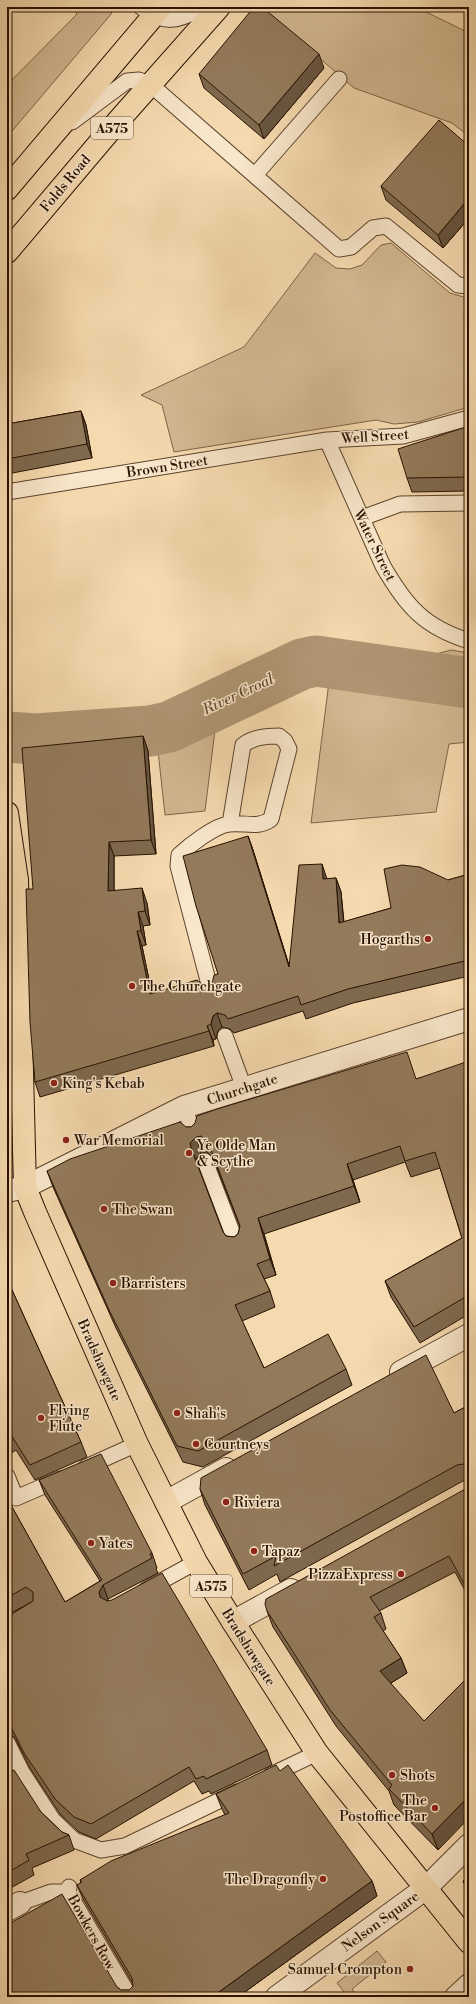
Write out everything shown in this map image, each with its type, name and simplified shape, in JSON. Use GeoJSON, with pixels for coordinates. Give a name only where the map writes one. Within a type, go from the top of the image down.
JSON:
{"type":"FeatureCollection","features":[{"type":"Feature","properties":{"kind":"main road","name":"Folds Road"},"geometry":{"type":"LineString","coordinates":[[7,252],[219,7]]}},
{"type":"Feature","properties":{"kind":"main road","name":"A575"},"geometry":{"type":"LineString","coordinates":[[7,189],[48,141],[151,10]]}},
{"type":"Feature","properties":{"kind":"main road","name":"A575"},"geometry":{"type":"LineString","coordinates":[[7,813],[17,880],[16,1189]]}},
{"type":"Feature","properties":{"kind":"main road","name":"Bradshawgate"},"geometry":{"type":"LineString","coordinates":[[16,1189],[35,1212],[137,1444],[196,1562],[317,1753],[469,1942]]}},
{"type":"Feature","properties":{"kind":"street","name":"Churchgate"},"geometry":{"type":"LineString","coordinates":[[16,1189],[184,1107],[469,1019]]}},
{"type":"Feature","properties":{"kind":"street"},"geometry":{"type":"LineString","coordinates":[[386,1380],[469,1335]]}},
{"type":"Feature","properties":{"kind":"street"},"geometry":{"type":"LineString","coordinates":[[166,1502],[241,1460]]}},
{"type":"Feature","properties":{"kind":"street"},"geometry":{"type":"LineString","coordinates":[[233,1622],[310,1580]]}},
{"type":"Feature","properties":{"kind":"street","name":"Nelson Square"},"geometry":{"type":"LineString","coordinates":[[277,1997],[426,1888],[469,1845]]}},
{"type":"Feature","properties":{"kind":"street"},"geometry":{"type":"LineString","coordinates":[[456,1997],[469,1985]]}},
{"type":"Feature","properties":{"kind":"lane"},"geometry":{"type":"LineString","coordinates":[[151,10],[172,19],[186,16],[203,7]]}},
{"type":"Feature","properties":{"kind":"lane"},"geometry":{"type":"LineString","coordinates":[[255,175],[339,79]]}},
{"type":"Feature","properties":{"kind":"lane"},"geometry":{"type":"LineString","coordinates":[[48,141],[127,81],[140,80],[150,85],[339,248],[351,247],[373,228],[386,226],[458,285],[469,286]]}},
{"type":"Feature","properties":{"kind":"lane","name":"Well Street"},"geometry":{"type":"LineString","coordinates":[[326,440],[404,436],[469,418]]}},
{"type":"Feature","properties":{"kind":"lane","name":"Brown Street"},"geometry":{"type":"LineString","coordinates":[[7,492],[326,440]]}},
{"type":"Feature","properties":{"kind":"lane","name":"Water Street"},"geometry":{"type":"LineString","coordinates":[[326,440],[383,566],[409,606],[430,625],[469,642]]}},
{"type":"Feature","properties":{"kind":"lane"},"geometry":{"type":"LineString","coordinates":[[362,518],[400,504],[469,504]]}},
{"type":"Feature","properties":{"kind":"lane"},"geometry":{"type":"LineString","coordinates":[[211,992],[178,866],[179,855],[220,826],[230,824],[258,825],[265,824],[271,819],[289,749],[285,741],[280,736],[262,736],[249,740],[242,745],[230,824]]}},
{"type":"Feature","properties":{"kind":"lane"},"geometry":{"type":"LineString","coordinates":[[225,1036],[244,1088]]}},
{"type":"Feature","properties":{"kind":"lane"},"geometry":{"type":"LineString","coordinates":[[184,1107],[194,1134]]}},
{"type":"Feature","properties":{"kind":"lane"},"geometry":{"type":"LineString","coordinates":[[204,1160],[237,1245]]}},
{"type":"Feature","properties":{"kind":"lane"},"geometry":{"type":"LineString","coordinates":[[7,1476],[16,1498],[137,1444]]}},
{"type":"Feature","properties":{"kind":"lane"},"geometry":{"type":"LineString","coordinates":[[134,1596],[196,1562]]}},
{"type":"Feature","properties":{"kind":"lane"},"geometry":{"type":"LineString","coordinates":[[7,1742],[17,1775],[53,1820],[74,1840],[101,1850],[125,1846],[317,1753]]}},
{"type":"Feature","properties":{"kind":"lane","name":"Bowkers Row"},"geometry":{"type":"LineString","coordinates":[[14,1906],[51,1892],[69,1890],[130,1997]]}},
{"type":"Feature","properties":{"kind":"path"},"geometry":{"type":"LineString","coordinates":[[7,342],[12,343]]}},
{"type":"Feature","properties":{"kind":"shaded area"},"geometry":{"type":"Polygon","coordinates":[[[73,7],[106,7],[112,13],[7,137],[7,85],[77,14],[73,7]]]}},
{"type":"Feature","properties":{"kind":"shaded area"},"geometry":{"type":"Polygon","coordinates":[[[267,7],[416,7],[469,33],[469,136],[452,123],[354,88],[264,10],[267,7]]]}},
{"type":"Feature","properties":{"kind":"shaded area"},"geometry":{"type":"Polygon","coordinates":[[[391,243],[450,293],[467,298],[464,319],[469,322],[469,407],[418,422],[394,424],[376,420],[174,452],[162,405],[141,395],[244,347],[315,253],[336,268],[350,269],[362,265],[381,245],[391,243]]]}},
{"type":"Feature","properties":{"kind":"shaded area"},"geometry":{"type":"Polygon","coordinates":[[[310,645],[407,662],[451,650],[469,653],[469,742],[449,744],[436,812],[311,823],[329,682],[316,678],[215,730],[205,811],[165,815],[154,714],[171,714],[310,645]]]}},
{"type":"Feature","properties":{"kind":"shaded area"},"geometry":{"type":"Polygon","coordinates":[[[377,1951],[386,1962],[352,1989],[357,1996],[348,1997],[337,1983],[377,1951]]]}},
{"type":"Feature","properties":{"kind":"building"},"geometry":{"type":"Polygon","coordinates":[[[254,7],[262,7],[319,54],[259,125],[199,74],[254,7]]]}},
{"type":"Feature","properties":{"kind":"building"},"geometry":{"type":"Polygon","coordinates":[[[439,120],[469,146],[469,198],[438,235],[381,186],[439,120]]]}},
{"type":"Feature","properties":{"kind":"building"},"geometry":{"type":"Polygon","coordinates":[[[81,411],[87,444],[7,459],[7,424],[81,411]]]}},
{"type":"Feature","properties":{"kind":"building"},"geometry":{"type":"Polygon","coordinates":[[[469,426],[469,477],[407,478],[398,449],[469,426]]]}},
{"type":"Feature","properties":{"kind":"building"},"geometry":{"type":"Polygon","coordinates":[[[143,736],[151,840],[109,842],[108,891],[142,888],[145,911],[138,912],[141,931],[137,931],[150,994],[197,980],[204,986],[212,984],[214,975],[218,974],[196,906],[183,856],[248,836],[289,967],[299,865],[322,864],[323,879],[336,878],[339,923],[391,908],[384,869],[402,865],[420,867],[448,880],[469,874],[469,960],[348,989],[301,1005],[298,996],[228,1019],[225,1015],[217,1013],[213,1016],[211,1024],[207,1026],[209,1031],[35,1082],[30,1022],[26,889],[33,889],[22,748],[143,736]]]}},
{"type":"Feature","properties":{"kind":"building"},"geometry":{"type":"Polygon","coordinates":[[[407,1052],[416,1079],[466,1062],[467,1065],[469,1065],[469,1295],[414,1327],[385,1281],[462,1238],[435,1152],[405,1161],[400,1146],[347,1164],[354,1186],[258,1218],[270,1259],[257,1264],[270,1291],[235,1305],[264,1368],[328,1334],[346,1369],[198,1451],[177,1446],[110,1312],[47,1171],[70,1159],[180,1122],[186,1127],[191,1127],[195,1123],[197,1116],[407,1052]],[[201,1136],[196,1137],[190,1143],[223,1232],[226,1236],[234,1237],[238,1234],[240,1226],[208,1142],[201,1136]]]}},
{"type":"Feature","properties":{"kind":"building"},"geometry":{"type":"Polygon","coordinates":[[[7,1279],[81,1442],[30,1465],[11,1435],[7,1438],[7,1279]]]}},
{"type":"Feature","properties":{"kind":"building"},"geometry":{"type":"Polygon","coordinates":[[[426,1355],[454,1413],[469,1405],[469,1465],[457,1465],[274,1566],[276,1556],[243,1574],[200,1489],[201,1478],[426,1355]]]}},
{"type":"Feature","properties":{"kind":"building"},"geometry":{"type":"Polygon","coordinates":[[[101,1454],[152,1553],[150,1554],[152,1558],[103,1585],[99,1592],[100,1597],[107,1601],[112,1600],[162,1573],[267,1750],[206,1779],[204,1776],[196,1779],[189,1767],[91,1824],[74,1817],[55,1799],[24,1753],[7,1721],[7,1617],[33,1601],[33,1592],[26,1587],[7,1598],[7,1498],[65,1602],[102,1580],[39,1480],[101,1454]]]}},
{"type":"Feature","properties":{"kind":"building"},"geometry":{"type":"Polygon","coordinates":[[[469,1487],[469,1593],[449,1556],[370,1597],[381,1613],[374,1617],[401,1658],[380,1671],[424,1721],[469,1676],[469,1796],[432,1834],[389,1789],[392,1785],[330,1710],[267,1611],[265,1604],[266,1599],[469,1487]]]}},
{"type":"Feature","properties":{"kind":"building"},"geometry":{"type":"Polygon","coordinates":[[[276,1765],[280,1771],[288,1765],[372,1881],[212,1997],[15,1997],[7,1985],[7,1925],[62,1894],[117,1987],[121,1990],[129,1990],[133,1986],[132,1978],[77,1885],[82,1882],[80,1880],[111,1861],[229,1813],[216,1794],[276,1765]]]}},
{"type":"Feature","properties":{"kind":"building"},"geometry":{"type":"Polygon","coordinates":[[[14,1770],[41,1812],[62,1832],[69,1835],[26,1854],[29,1860],[7,1873],[7,1774],[14,1770]]]}},
{"type":"Feature","properties":{"kind":"building"},"geometry":{"type":"Polygon","coordinates":[[[469,1875],[469,1888],[463,1881],[469,1875]]]}},
{"type":"Feature","properties":{"kind":"waterway","name":"River Croal"},"geometry":{"type":"LineString","coordinates":[[7,737],[36,739],[150,731],[169,727],[302,664],[316,661],[469,683]]}},
{"type":"Feature","properties":{"kind":"place","name":"Hogarths"},"geometry":{"type":"Point","coordinates":[428,939]}},
{"type":"Feature","properties":{"kind":"place","name":"The Churchgate"},"geometry":{"type":"Point","coordinates":[132,986]}},
{"type":"Feature","properties":{"kind":"place","name":"King's Kebab"},"geometry":{"type":"Point","coordinates":[54,1083]}},
{"type":"Feature","properties":{"kind":"place","name":"War Memorial"},"geometry":{"type":"Point","coordinates":[66,1140]}},
{"type":"Feature","properties":{"kind":"place","name":"Ye Olde Man & Scythe"},"geometry":{"type":"Point","coordinates":[189,1153]}},
{"type":"Feature","properties":{"kind":"place","name":"The Swan"},"geometry":{"type":"Point","coordinates":[104,1209]}},
{"type":"Feature","properties":{"kind":"place","name":"Barristers"},"geometry":{"type":"Point","coordinates":[113,1283]}},
{"type":"Feature","properties":{"kind":"place","name":"Shah's"},"geometry":{"type":"Point","coordinates":[177,1413]}},
{"type":"Feature","properties":{"kind":"place","name":"Flying Flute"},"geometry":{"type":"Point","coordinates":[41,1418]}},
{"type":"Feature","properties":{"kind":"place","name":"Courtneys"},"geometry":{"type":"Point","coordinates":[196,1444]}},
{"type":"Feature","properties":{"kind":"place","name":"Riviera"},"geometry":{"type":"Point","coordinates":[226,1502]}},
{"type":"Feature","properties":{"kind":"place","name":"Yates"},"geometry":{"type":"Point","coordinates":[91,1543]}},
{"type":"Feature","properties":{"kind":"place","name":"Tapaz"},"geometry":{"type":"Point","coordinates":[254,1551]}},
{"type":"Feature","properties":{"kind":"place","name":"PizzaExpress"},"geometry":{"type":"Point","coordinates":[401,1574]}},
{"type":"Feature","properties":{"kind":"place","name":"Shots"},"geometry":{"type":"Point","coordinates":[392,1775]}},
{"type":"Feature","properties":{"kind":"place","name":"The Postoffice Bar"},"geometry":{"type":"Point","coordinates":[435,1808]}},
{"type":"Feature","properties":{"kind":"place","name":"The Dragonfly"},"geometry":{"type":"Point","coordinates":[323,1879]}},
{"type":"Feature","properties":{"kind":"place","name":"Samuel Crompton"},"geometry":{"type":"Point","coordinates":[410,1969]}}]}
